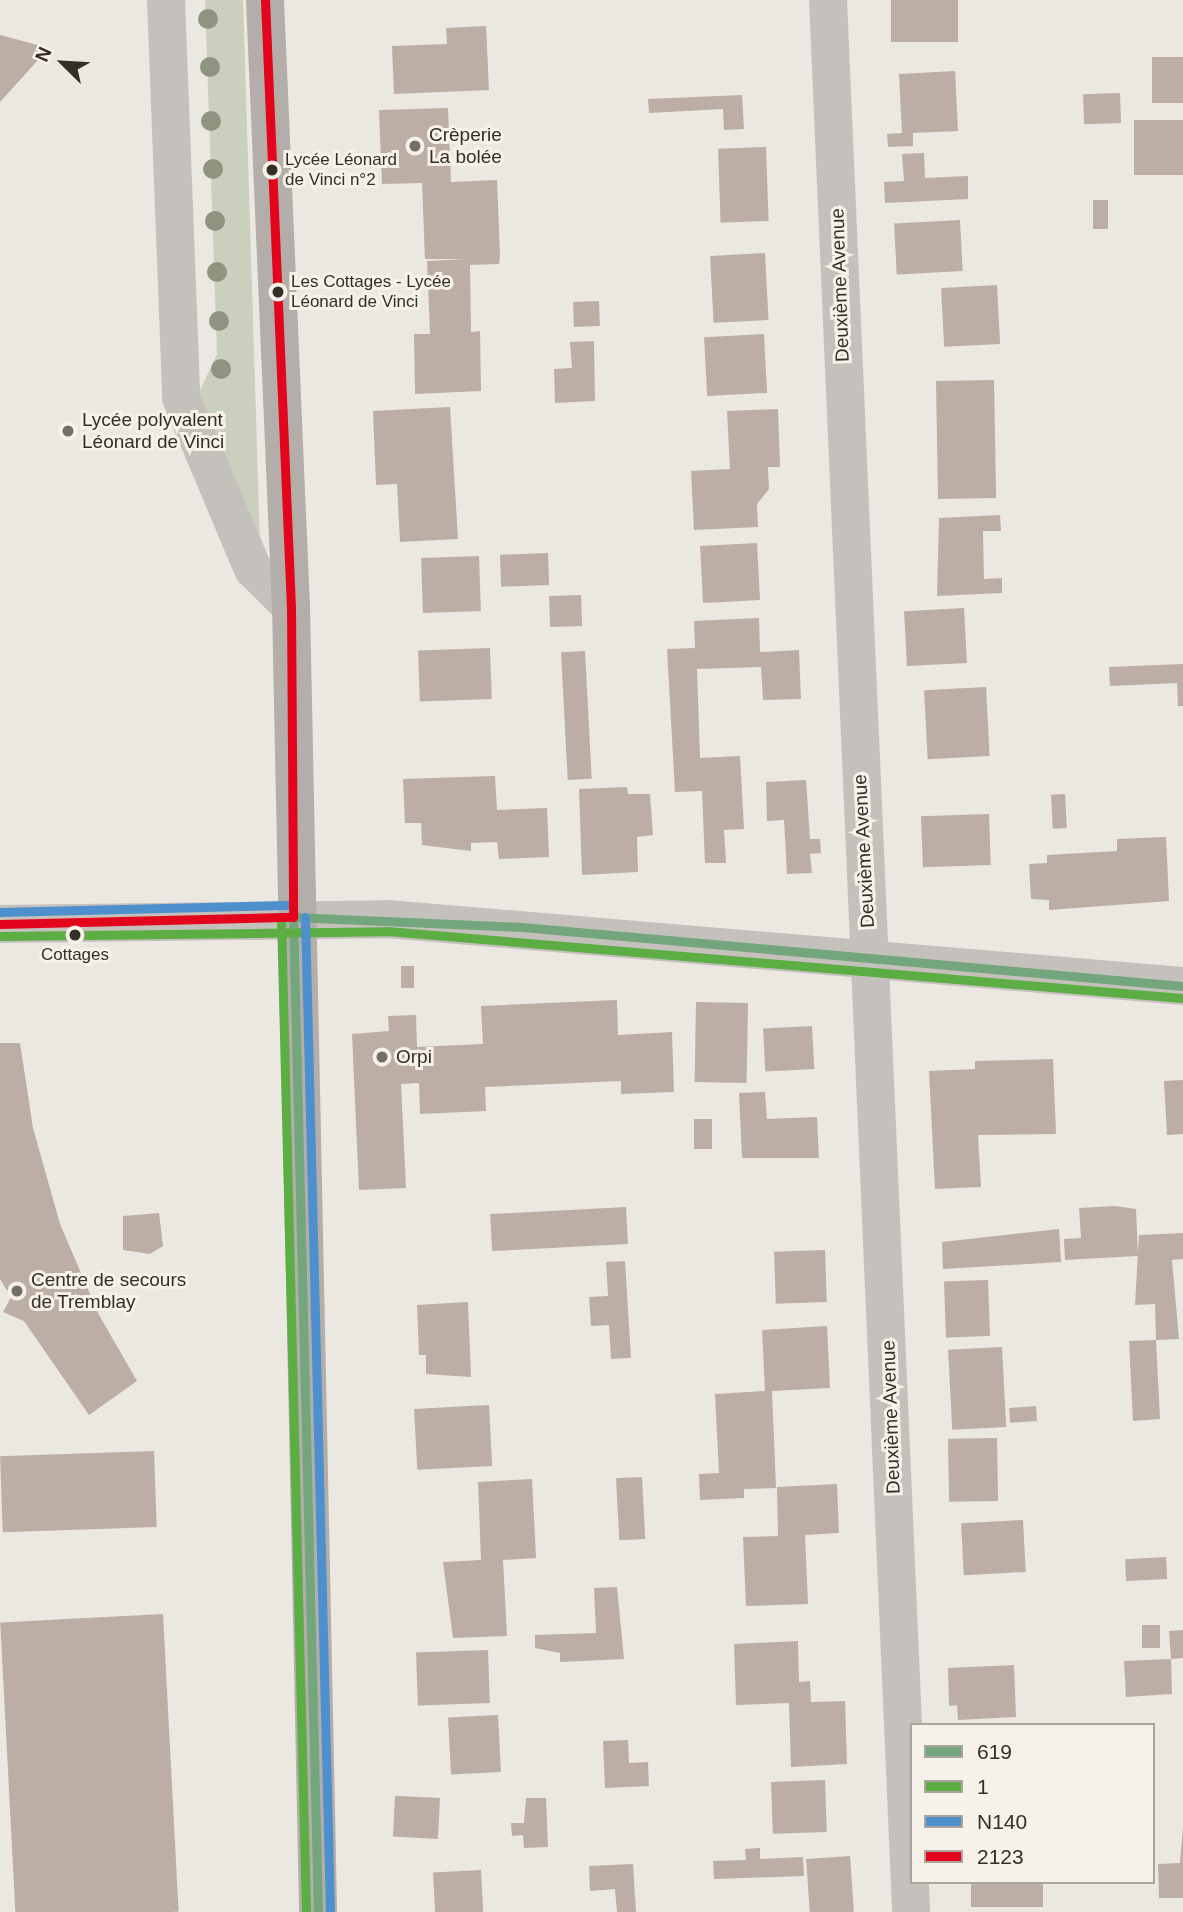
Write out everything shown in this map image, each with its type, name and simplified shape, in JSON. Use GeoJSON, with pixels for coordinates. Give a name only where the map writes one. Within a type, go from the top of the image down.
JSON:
{"type":"FeatureCollection","features":[{"type":"Feature","properties":{"kind":"main road"},"geometry":{"type":"LineString","coordinates":[[265,0],[291,607],[293,917],[318,1912]]}},
{"type":"Feature","properties":{"kind":"street"},"geometry":{"type":"LineString","coordinates":[[166,0],[181,398],[253,569],[291,607]]}},
{"type":"Feature","properties":{"kind":"street","name":"Deuxième Avenue"},"geometry":{"type":"LineString","coordinates":[[828,0],[911,1912]]}},
{"type":"Feature","properties":{"kind":"street"},"geometry":{"type":"LineString","coordinates":[[0,924],[293,917],[522,927],[1183,986]]}},
{"type":"Feature","properties":{"kind":"green space"},"geometry":{"type":"Polygon","coordinates":[[[205,0],[243,0],[260,546],[197,397],[217,354],[205,0]]]}},
{"type":"Feature","properties":{"kind":"building"},"geometry":{"type":"Polygon","coordinates":[[[891,0],[958,0],[958,42],[891,42],[891,0]]]}},
{"type":"Feature","properties":{"kind":"building"},"geometry":{"type":"Polygon","coordinates":[[[486,26],[489,90],[394,94],[392,46],[447,44],[446,28],[486,26]]]}},
{"type":"Feature","properties":{"kind":"building"},"geometry":{"type":"Polygon","coordinates":[[[0,35],[49,48],[0,102],[0,35]]]}},
{"type":"Feature","properties":{"kind":"building"},"geometry":{"type":"Polygon","coordinates":[[[1152,57],[1183,57],[1183,103],[1152,103],[1152,57]]]}},
{"type":"Feature","properties":{"kind":"building"},"geometry":{"type":"Polygon","coordinates":[[[955,71],[958,131],[913,133],[913,146],[888,147],[887,134],[902,133],[899,74],[955,71]]]}},
{"type":"Feature","properties":{"kind":"building"},"geometry":{"type":"Polygon","coordinates":[[[1120,93],[1121,123],[1084,124],[1083,94],[1120,93]]]}},
{"type":"Feature","properties":{"kind":"building"},"geometry":{"type":"Polygon","coordinates":[[[742,95],[744,129],[724,130],[723,109],[649,113],[648,99],[742,95]]]}},
{"type":"Feature","properties":{"kind":"building"},"geometry":{"type":"Polygon","coordinates":[[[448,108],[451,182],[497,180],[500,256],[499,264],[470,265],[471,332],[480,331],[481,391],[415,394],[414,334],[430,334],[427,261],[467,259],[425,259],[422,183],[382,184],[379,110],[448,108]]]}},
{"type":"Feature","properties":{"kind":"building"},"geometry":{"type":"Polygon","coordinates":[[[1134,120],[1183,120],[1183,175],[1134,175],[1134,120]]]}},
{"type":"Feature","properties":{"kind":"building"},"geometry":{"type":"Polygon","coordinates":[[[766,147],[769,221],[721,223],[718,149],[766,147]]]}},
{"type":"Feature","properties":{"kind":"building"},"geometry":{"type":"Polygon","coordinates":[[[924,153],[925,178],[968,176],[968,199],[885,203],[884,182],[904,181],[902,154],[924,153]]]}},
{"type":"Feature","properties":{"kind":"building"},"geometry":{"type":"Polygon","coordinates":[[[1093,200],[1108,200],[1108,229],[1093,229],[1093,200]]]}},
{"type":"Feature","properties":{"kind":"building"},"geometry":{"type":"Polygon","coordinates":[[[960,220],[963,271],[897,274],[894,223],[960,220]]]}},
{"type":"Feature","properties":{"kind":"building"},"geometry":{"type":"Polygon","coordinates":[[[765,253],[769,320],[714,323],[710,256],[765,253]]]}},
{"type":"Feature","properties":{"kind":"building"},"geometry":{"type":"Polygon","coordinates":[[[997,285],[1000,344],[944,347],[941,288],[997,285]]]}},
{"type":"Feature","properties":{"kind":"building"},"geometry":{"type":"Polygon","coordinates":[[[599,301],[600,326],[574,327],[573,302],[599,301]]]}},
{"type":"Feature","properties":{"kind":"building"},"geometry":{"type":"Polygon","coordinates":[[[764,334],[767,393],[707,396],[704,337],[764,334]]]}},
{"type":"Feature","properties":{"kind":"building"},"geometry":{"type":"Polygon","coordinates":[[[594,341],[595,401],[555,403],[554,369],[572,368],[570,342],[594,341]]]}},
{"type":"Feature","properties":{"kind":"building"},"geometry":{"type":"Polygon","coordinates":[[[994,380],[996,498],[938,499],[936,381],[994,380]]]}},
{"type":"Feature","properties":{"kind":"building"},"geometry":{"type":"Polygon","coordinates":[[[450,407],[458,539],[400,542],[397,484],[376,485],[373,411],[450,407]]]}},
{"type":"Feature","properties":{"kind":"building"},"geometry":{"type":"Polygon","coordinates":[[[778,409],[780,467],[768,467],[769,489],[757,504],[758,527],[694,530],[691,471],[730,469],[727,411],[778,409]]]}},
{"type":"Feature","properties":{"kind":"building"},"geometry":{"type":"Polygon","coordinates":[[[1000,515],[1001,531],[983,531],[984,579],[1002,578],[1002,593],[937,596],[939,518],[1000,515]]]}},
{"type":"Feature","properties":{"kind":"building"},"geometry":{"type":"Polygon","coordinates":[[[757,543],[760,600],[703,603],[700,546],[757,543]]]}},
{"type":"Feature","properties":{"kind":"building"},"geometry":{"type":"Polygon","coordinates":[[[548,553],[549,585],[501,587],[500,555],[548,553]]]}},
{"type":"Feature","properties":{"kind":"building"},"geometry":{"type":"Polygon","coordinates":[[[479,556],[481,611],[423,613],[421,558],[479,556]]]}},
{"type":"Feature","properties":{"kind":"building"},"geometry":{"type":"Polygon","coordinates":[[[581,595],[582,626],[550,627],[549,596],[581,595]]]}},
{"type":"Feature","properties":{"kind":"building"},"geometry":{"type":"Polygon","coordinates":[[[964,608],[967,663],[907,666],[904,611],[964,608]]]}},
{"type":"Feature","properties":{"kind":"building"},"geometry":{"type":"Polygon","coordinates":[[[759,618],[760,652],[799,650],[801,699],[763,700],[761,667],[697,669],[700,758],[740,756],[744,829],[724,830],[726,863],[705,863],[702,791],[675,792],[667,649],[695,648],[694,621],[759,618]]]}},
{"type":"Feature","properties":{"kind":"building"},"geometry":{"type":"Polygon","coordinates":[[[490,648],[492,699],[420,701],[418,651],[490,648]]]}},
{"type":"Feature","properties":{"kind":"building"},"geometry":{"type":"Polygon","coordinates":[[[585,651],[592,779],[568,780],[561,652],[585,651]]]}},
{"type":"Feature","properties":{"kind":"building"},"geometry":{"type":"Polygon","coordinates":[[[1183,664],[1183,706],[1178,706],[1177,683],[1110,686],[1109,667],[1183,664]]]}},
{"type":"Feature","properties":{"kind":"building"},"geometry":{"type":"Polygon","coordinates":[[[986,687],[990,756],[928,759],[924,690],[986,687]]]}},
{"type":"Feature","properties":{"kind":"building"},"geometry":{"type":"Polygon","coordinates":[[[495,776],[497,810],[547,808],[549,857],[499,859],[497,842],[471,843],[471,851],[422,845],[421,823],[405,823],[403,779],[495,776]]]}},
{"type":"Feature","properties":{"kind":"building"},"geometry":{"type":"Polygon","coordinates":[[[806,780],[810,839],[820,839],[821,853],[810,854],[812,873],[787,874],[784,820],[767,821],[766,782],[806,780]]]}},
{"type":"Feature","properties":{"kind":"building"},"geometry":{"type":"Polygon","coordinates":[[[627,787],[628,794],[650,794],[653,835],[637,837],[638,872],[582,875],[579,789],[627,787]]]}},
{"type":"Feature","properties":{"kind":"building"},"geometry":{"type":"Polygon","coordinates":[[[1065,794],[1067,828],[1053,829],[1051,795],[1065,794]]]}},
{"type":"Feature","properties":{"kind":"building"},"geometry":{"type":"Polygon","coordinates":[[[989,814],[991,865],[923,867],[921,816],[989,814]]]}},
{"type":"Feature","properties":{"kind":"building"},"geometry":{"type":"Polygon","coordinates":[[[1166,837],[1169,901],[1049,910],[1049,900],[1031,899],[1029,864],[1047,863],[1047,855],[1117,851],[1117,839],[1166,837]]]}},
{"type":"Feature","properties":{"kind":"building"},"geometry":{"type":"Polygon","coordinates":[[[401,966],[414,966],[414,988],[401,988],[401,966]]]}},
{"type":"Feature","properties":{"kind":"building"},"geometry":{"type":"Polygon","coordinates":[[[617,1000],[618,1035],[672,1032],[674,1092],[621,1094],[621,1081],[485,1087],[486,1111],[420,1114],[419,1083],[401,1084],[406,1188],[359,1190],[352,1034],[389,1031],[388,1016],[416,1015],[417,1047],[483,1044],[481,1006],[617,1000]]]}},
{"type":"Feature","properties":{"kind":"building"},"geometry":{"type":"Polygon","coordinates":[[[696,1002],[748,1003],[747,1083],[695,1082],[696,1002]]]}},
{"type":"Feature","properties":{"kind":"building"},"geometry":{"type":"Polygon","coordinates":[[[812,1026],[814,1069],[765,1072],[763,1029],[812,1026]]]}},
{"type":"Feature","properties":{"kind":"building"},"geometry":{"type":"Polygon","coordinates":[[[0,1043],[20,1043],[33,1128],[60,1224],[99,1315],[137,1381],[89,1415],[24,1321],[3,1312],[11,1297],[0,1279],[0,1043]]]}},
{"type":"Feature","properties":{"kind":"building"},"geometry":{"type":"Polygon","coordinates":[[[1053,1059],[1056,1134],[978,1135],[981,1187],[935,1189],[929,1071],[975,1069],[975,1061],[1053,1059]]]}},
{"type":"Feature","properties":{"kind":"building"},"geometry":{"type":"Polygon","coordinates":[[[1183,1080],[1183,1134],[1167,1135],[1164,1081],[1183,1080]]]}},
{"type":"Feature","properties":{"kind":"building"},"geometry":{"type":"Polygon","coordinates":[[[765,1092],[767,1119],[817,1117],[819,1158],[742,1158],[739,1093],[765,1092]]]}},
{"type":"Feature","properties":{"kind":"building"},"geometry":{"type":"Polygon","coordinates":[[[694,1119],[712,1119],[712,1149],[694,1149],[694,1119]]]}},
{"type":"Feature","properties":{"kind":"building"},"geometry":{"type":"Polygon","coordinates":[[[1115,1206],[1136,1209],[1138,1256],[1065,1260],[1064,1239],[1081,1238],[1079,1208],[1115,1206]]]}},
{"type":"Feature","properties":{"kind":"building"},"geometry":{"type":"Polygon","coordinates":[[[626,1207],[628,1244],[492,1251],[490,1214],[626,1207]]]}},
{"type":"Feature","properties":{"kind":"building"},"geometry":{"type":"Polygon","coordinates":[[[159,1213],[163,1246],[150,1254],[123,1250],[123,1216],[159,1213]]]}},
{"type":"Feature","properties":{"kind":"building"},"geometry":{"type":"Polygon","coordinates":[[[1059,1229],[1061,1262],[943,1269],[942,1242],[1059,1229]]]}},
{"type":"Feature","properties":{"kind":"building"},"geometry":{"type":"Polygon","coordinates":[[[1183,1233],[1183,1259],[1172,1260],[1179,1339],[1156,1340],[1155,1304],[1135,1305],[1139,1235],[1183,1233]]]}},
{"type":"Feature","properties":{"kind":"building"},"geometry":{"type":"Polygon","coordinates":[[[825,1250],[827,1302],[776,1304],[774,1252],[825,1250]]]}},
{"type":"Feature","properties":{"kind":"building"},"geometry":{"type":"Polygon","coordinates":[[[625,1261],[631,1358],[611,1359],[609,1325],[591,1326],[589,1297],[608,1296],[606,1262],[625,1261]]]}},
{"type":"Feature","properties":{"kind":"building"},"geometry":{"type":"Polygon","coordinates":[[[988,1280],[990,1336],[946,1338],[944,1282],[988,1280]]]}},
{"type":"Feature","properties":{"kind":"building"},"geometry":{"type":"Polygon","coordinates":[[[468,1302],[471,1377],[426,1374],[426,1355],[419,1355],[417,1305],[468,1302]]]}},
{"type":"Feature","properties":{"kind":"building"},"geometry":{"type":"Polygon","coordinates":[[[827,1326],[830,1388],[772,1391],[776,1488],[744,1489],[744,1498],[700,1500],[699,1474],[719,1473],[715,1394],[765,1391],[762,1330],[827,1326]]]}},
{"type":"Feature","properties":{"kind":"building"},"geometry":{"type":"Polygon","coordinates":[[[1156,1340],[1160,1419],[1133,1421],[1129,1341],[1156,1340]]]}},
{"type":"Feature","properties":{"kind":"building"},"geometry":{"type":"Polygon","coordinates":[[[1002,1347],[1006,1427],[952,1430],[948,1350],[1002,1347]]]}},
{"type":"Feature","properties":{"kind":"building"},"geometry":{"type":"Polygon","coordinates":[[[489,1405],[492,1466],[417,1470],[414,1409],[489,1405]]]}},
{"type":"Feature","properties":{"kind":"building"},"geometry":{"type":"Polygon","coordinates":[[[1036,1406],[1037,1421],[1010,1423],[1009,1408],[1036,1406]]]}},
{"type":"Feature","properties":{"kind":"building"},"geometry":{"type":"Polygon","coordinates":[[[997,1438],[998,1501],[949,1502],[948,1439],[997,1438]]]}},
{"type":"Feature","properties":{"kind":"building"},"geometry":{"type":"Polygon","coordinates":[[[154,1451],[157,1527],[3,1532],[0,1456],[154,1451]]]}},
{"type":"Feature","properties":{"kind":"building"},"geometry":{"type":"Polygon","coordinates":[[[642,1477],[645,1539],[619,1540],[616,1478],[642,1477]]]}},
{"type":"Feature","properties":{"kind":"building"},"geometry":{"type":"Polygon","coordinates":[[[532,1479],[536,1558],[503,1560],[507,1636],[453,1638],[443,1562],[481,1560],[478,1482],[532,1479]]]}},
{"type":"Feature","properties":{"kind":"building"},"geometry":{"type":"Polygon","coordinates":[[[837,1484],[839,1533],[805,1535],[808,1604],[746,1606],[743,1537],[778,1536],[777,1487],[837,1484]]]}},
{"type":"Feature","properties":{"kind":"building"},"geometry":{"type":"Polygon","coordinates":[[[1023,1520],[1026,1572],[964,1575],[961,1523],[1023,1520]]]}},
{"type":"Feature","properties":{"kind":"building"},"geometry":{"type":"Polygon","coordinates":[[[1166,1557],[1167,1579],[1126,1581],[1125,1559],[1166,1557]]]}},
{"type":"Feature","properties":{"kind":"building"},"geometry":{"type":"Polygon","coordinates":[[[617,1587],[624,1659],[560,1662],[560,1653],[535,1648],[535,1635],[596,1633],[594,1588],[617,1587]]]}},
{"type":"Feature","properties":{"kind":"building"},"geometry":{"type":"Polygon","coordinates":[[[163,1614],[179,1912],[15,1912],[0,1623],[163,1614]]]}},
{"type":"Feature","properties":{"kind":"building"},"geometry":{"type":"Polygon","coordinates":[[[1142,1625],[1160,1625],[1160,1648],[1142,1648],[1142,1625]]]}},
{"type":"Feature","properties":{"kind":"building"},"geometry":{"type":"Polygon","coordinates":[[[1183,1630],[1183,1658],[1171,1659],[1169,1631],[1183,1630]]]}},
{"type":"Feature","properties":{"kind":"building"},"geometry":{"type":"Polygon","coordinates":[[[798,1641],[799,1682],[810,1681],[811,1702],[845,1701],[847,1764],[791,1767],[789,1703],[736,1705],[734,1644],[798,1641]]]}},
{"type":"Feature","properties":{"kind":"building"},"geometry":{"type":"Polygon","coordinates":[[[488,1650],[490,1703],[418,1705],[416,1653],[488,1650]]]}},
{"type":"Feature","properties":{"kind":"building"},"geometry":{"type":"Polygon","coordinates":[[[1171,1659],[1172,1694],[1126,1697],[1124,1661],[1171,1659]]]}},
{"type":"Feature","properties":{"kind":"building"},"geometry":{"type":"Polygon","coordinates":[[[1014,1665],[1016,1717],[958,1720],[957,1705],[949,1706],[948,1668],[1014,1665]]]}},
{"type":"Feature","properties":{"kind":"building"},"geometry":{"type":"Polygon","coordinates":[[[498,1715],[501,1772],[451,1775],[448,1718],[498,1715]]]}},
{"type":"Feature","properties":{"kind":"building"},"geometry":{"type":"Polygon","coordinates":[[[628,1740],[629,1763],[648,1762],[649,1786],[605,1788],[603,1741],[628,1740]]]}},
{"type":"Feature","properties":{"kind":"building"},"geometry":{"type":"Polygon","coordinates":[[[825,1780],[827,1832],[773,1834],[771,1782],[825,1780]]]}},
{"type":"Feature","properties":{"kind":"building"},"geometry":{"type":"Polygon","coordinates":[[[395,1796],[440,1798],[438,1839],[393,1837],[395,1796]]]}},
{"type":"Feature","properties":{"kind":"building"},"geometry":{"type":"Polygon","coordinates":[[[526,1798],[546,1798],[548,1847],[524,1848],[523,1835],[512,1836],[511,1823],[524,1823],[526,1798]]]}},
{"type":"Feature","properties":{"kind":"building"},"geometry":{"type":"Polygon","coordinates":[[[1183,1827],[1183,1898],[1159,1898],[1158,1864],[1180,1863],[1183,1827]]]}},
{"type":"Feature","properties":{"kind":"building"},"geometry":{"type":"Polygon","coordinates":[[[760,1848],[760,1859],[803,1857],[804,1876],[714,1879],[713,1861],[746,1860],[745,1849],[760,1848]]]}},
{"type":"Feature","properties":{"kind":"building"},"geometry":{"type":"Polygon","coordinates":[[[850,1856],[854,1912],[810,1912],[806,1859],[850,1856]]]}},
{"type":"Feature","properties":{"kind":"building"},"geometry":{"type":"Polygon","coordinates":[[[633,1864],[636,1912],[617,1912],[615,1889],[590,1891],[589,1866],[633,1864]]]}},
{"type":"Feature","properties":{"kind":"building"},"geometry":{"type":"Polygon","coordinates":[[[481,1870],[483,1912],[435,1912],[433,1873],[481,1870]]]}},
{"type":"Feature","properties":{"kind":"building"},"geometry":{"type":"Polygon","coordinates":[[[971,1884],[1043,1884],[1043,1907],[971,1907],[971,1884]]]}},
{"type":"Feature","properties":{"kind":"transit line","name":"2123"},"geometry":{"type":"LineString","coordinates":[[265,0],[291,607],[293,917]]}},
{"type":"Feature","properties":{"kind":"transit line","name":"N140"},"geometry":{"type":"LineString","coordinates":[[0,912],[293,905]]}},
{"type":"Feature","properties":{"kind":"transit line","name":"1"},"geometry":{"type":"LineString","coordinates":[[281,917],[306,1912]]}},
{"type":"Feature","properties":{"kind":"transit line","name":"619"},"geometry":{"type":"LineString","coordinates":[[293,917],[318,1912]]}},
{"type":"Feature","properties":{"kind":"transit line","name":"619"},"geometry":{"type":"LineString","coordinates":[[293,917],[522,927],[1183,986]]}},
{"type":"Feature","properties":{"kind":"transit line","name":"2123"},"geometry":{"type":"LineString","coordinates":[[0,924],[293,917]]}},
{"type":"Feature","properties":{"kind":"transit line","name":"N140"},"geometry":{"type":"LineString","coordinates":[[305,917],[330,1912]]}},
{"type":"Feature","properties":{"kind":"transit line","name":"1"},"geometry":{"type":"LineString","coordinates":[[0,936],[387,931],[1182,998]]}},
{"type":"Feature","properties":{"kind":"place","name":"Crèperie La bolée"},"geometry":{"type":"Point","coordinates":[415,146]}},
{"type":"Feature","properties":{"kind":"place","name":"Lycée Léonard de Vinci n°2"},"geometry":{"type":"Point","coordinates":[272,170]}},
{"type":"Feature","properties":{"kind":"place","name":"Les Cottages - Lycée Léonard de Vinci"},"geometry":{"type":"Point","coordinates":[278,292]}},
{"type":"Feature","properties":{"kind":"place","name":"Lycée polyvalent Léonard de Vinci"},"geometry":{"type":"Point","coordinates":[68,431]}},
{"type":"Feature","properties":{"kind":"place","name":"Cottages"},"geometry":{"type":"Point","coordinates":[75,935]}},
{"type":"Feature","properties":{"kind":"place","name":"Orpi"},"geometry":{"type":"Point","coordinates":[382,1057]}},
{"type":"Feature","properties":{"kind":"place","name":"Centre de secours de Tremblay"},"geometry":{"type":"Point","coordinates":[17,1291]}}]}
